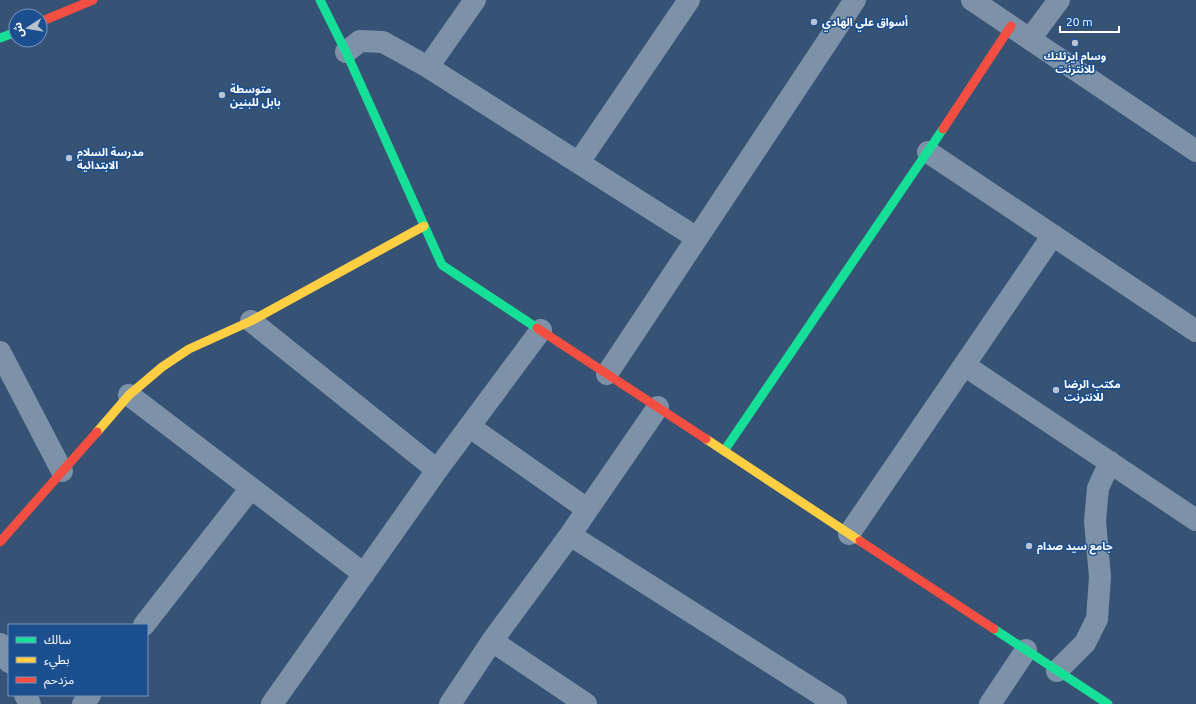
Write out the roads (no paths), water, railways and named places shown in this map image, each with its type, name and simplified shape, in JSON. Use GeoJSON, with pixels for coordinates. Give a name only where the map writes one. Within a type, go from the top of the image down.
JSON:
{"type":"FeatureCollection","features":[{"type":"Feature","properties":{"kind":"street"},"geometry":{"type":"LineString","coordinates":[[48,19],[93,0]]}},
{"type":"Feature","properties":{"kind":"street"},"geometry":{"type":"LineString","coordinates":[[320,0],[346,52],[442,265],[1108,704]]}},
{"type":"Feature","properties":{"kind":"street"},"geometry":{"type":"LineString","coordinates":[[428,67],[475,0]]}},
{"type":"Feature","properties":{"kind":"street"},"geometry":{"type":"LineString","coordinates":[[579,162],[689,0]]}},
{"type":"Feature","properties":{"kind":"street"},"geometry":{"type":"LineString","coordinates":[[607,374],[855,0]]}},
{"type":"Feature","properties":{"kind":"street"},"geometry":{"type":"LineString","coordinates":[[972,0],[1196,151]]}},
{"type":"Feature","properties":{"kind":"street"},"geometry":{"type":"LineString","coordinates":[[1030,39],[1059,0]]}},
{"type":"Feature","properties":{"kind":"street"},"geometry":{"type":"LineString","coordinates":[[724,451],[928,152],[1011,26]]}},
{"type":"Feature","properties":{"kind":"street"},"geometry":{"type":"LineString","coordinates":[[346,52],[360,41],[383,42],[428,67],[697,238]]}},
{"type":"Feature","properties":{"kind":"street"},"geometry":{"type":"LineString","coordinates":[[928,152],[1196,331]]}},
{"type":"Feature","properties":{"kind":"street"},"geometry":{"type":"LineString","coordinates":[[0,542],[129,395],[162,367],[189,349],[251,320],[424,226]]}},
{"type":"Feature","properties":{"kind":"street"},"geometry":{"type":"LineString","coordinates":[[849,534],[1053,235]]}},
{"type":"Feature","properties":{"kind":"street"},"geometry":{"type":"LineString","coordinates":[[251,320],[437,470]]}},
{"type":"Feature","properties":{"kind":"street"},"geometry":{"type":"LineString","coordinates":[[272,704],[437,470],[541,330]]}},
{"type":"Feature","properties":{"kind":"street"},"geometry":{"type":"LineString","coordinates":[[0,352],[62,471]]}},
{"type":"Feature","properties":{"kind":"street"},"geometry":{"type":"LineString","coordinates":[[964,365],[1196,520]]}},
{"type":"Feature","properties":{"kind":"street"},"geometry":{"type":"LineString","coordinates":[[129,395],[364,574]]}},
{"type":"Feature","properties":{"kind":"street"},"geometry":{"type":"LineString","coordinates":[[450,704],[492,641],[570,535],[658,407]]}},
{"type":"Feature","properties":{"kind":"street"},"geometry":{"type":"LineString","coordinates":[[470,427],[587,509]]}},
{"type":"Feature","properties":{"kind":"street"},"geometry":{"type":"LineString","coordinates":[[1057,671],[1085,643],[1097,619],[1100,577],[1095,521],[1098,488],[1110,462]]}},
{"type":"Feature","properties":{"kind":"street"},"geometry":{"type":"LineString","coordinates":[[145,624],[251,488]]}},
{"type":"Feature","properties":{"kind":"street"},"geometry":{"type":"LineString","coordinates":[[570,535],[836,704]]}},
{"type":"Feature","properties":{"kind":"street"},"geometry":{"type":"LineString","coordinates":[[492,641],[586,704]]}},
{"type":"Feature","properties":{"kind":"street"},"geometry":{"type":"LineString","coordinates":[[0,644],[8,660]]}},
{"type":"Feature","properties":{"kind":"street"},"geometry":{"type":"LineString","coordinates":[[990,704],[1026,650]]}},
{"type":"Feature","properties":{"kind":"street"},"geometry":{"type":"LineString","coordinates":[[83,704],[89,696]]}},
{"type":"Feature","properties":{"kind":"place","name":"أسواق علي الهادي"},"geometry":{"type":"Point","coordinates":[814,22]}},
{"type":"Feature","properties":{"kind":"place","name":"وسام ايرثلنك للانترنت"},"geometry":{"type":"Point","coordinates":[1075,43]}},
{"type":"Feature","properties":{"kind":"place","name":"متوسطة بابل للبنين"},"geometry":{"type":"Point","coordinates":[222,95]}},
{"type":"Feature","properties":{"kind":"place","name":"مدرسة السلام الابتدائية"},"geometry":{"type":"Point","coordinates":[69,158]}},
{"type":"Feature","properties":{"kind":"place","name":"مكتب الرضا للانترنت"},"geometry":{"type":"Point","coordinates":[1056,390]}},
{"type":"Feature","properties":{"kind":"place","name":"جامع سيد صدام"},"geometry":{"type":"Point","coordinates":[1029,546]}}]}
